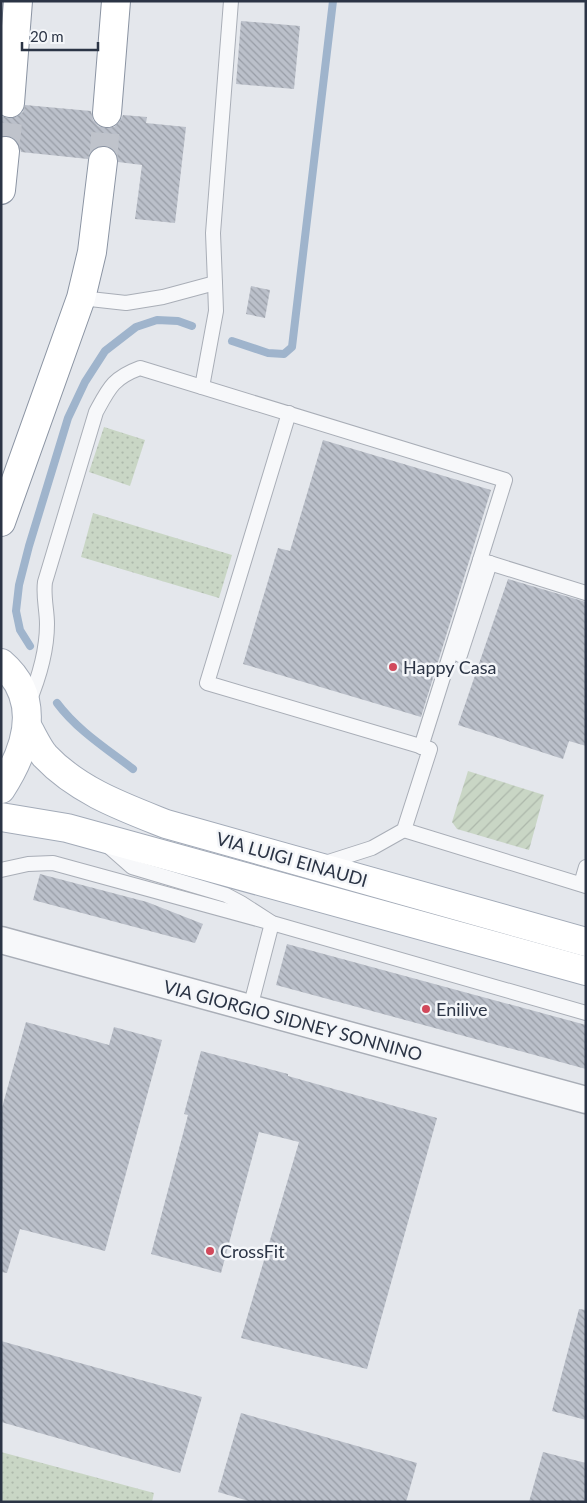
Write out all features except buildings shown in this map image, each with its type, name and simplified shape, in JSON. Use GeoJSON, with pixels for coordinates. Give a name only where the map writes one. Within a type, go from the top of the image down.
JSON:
{"type":"FeatureCollection","features":[{"type":"Feature","properties":{"kind":"main road"},"geometry":{"type":"LineString","coordinates":[[10,103],[18,1]]}},
{"type":"Feature","properties":{"kind":"main road"},"geometry":{"type":"LineString","coordinates":[[106,113],[116,1]]}},
{"type":"Feature","properties":{"kind":"main road"},"geometry":{"type":"LineString","coordinates":[[1,190],[6,151]]}},
{"type":"Feature","properties":{"kind":"main road"},"geometry":{"type":"LineString","coordinates":[[1,522],[81,298],[92,252],[103,160]]}},
{"type":"Feature","properties":{"kind":"main road","name":"VIA LUIGI EINAUDI"},"geometry":{"type":"LineString","coordinates":[[1,662],[21,687],[27,716],[45,755],[75,782],[109,801],[166,824],[586,942]]}},
{"type":"Feature","properties":{"kind":"main road"},"geometry":{"type":"LineString","coordinates":[[1,789],[12,773],[23,748],[27,716]]}},
{"type":"Feature","properties":{"kind":"main road","name":"VIA LUIGI EINAUDI"},"geometry":{"type":"LineString","coordinates":[[1,817],[67,828],[586,971]]}},
{"type":"Feature","properties":{"kind":"street","name":"VIA GIORGIO SIDNEY SONNINO"},"geometry":{"type":"LineString","coordinates":[[1,940],[586,1100]]}},
{"type":"Feature","properties":{"kind":"lane"},"geometry":{"type":"LineString","coordinates":[[202,386],[216,311],[213,233],[231,1]]}},
{"type":"Feature","properties":{"kind":"lane"},"geometry":{"type":"LineString","coordinates":[[81,298],[126,303],[163,297],[215,284]]}},
{"type":"Feature","properties":{"kind":"lane"},"geometry":{"type":"LineString","coordinates":[[27,716],[43,663],[47,626],[45,582],[96,412],[108,390],[123,374],[140,368],[505,480],[485,562],[426,748],[404,830],[372,848],[315,866]]}},
{"type":"Feature","properties":{"kind":"lane"},"geometry":{"type":"LineString","coordinates":[[289,413],[207,682],[426,748]]}},
{"type":"Feature","properties":{"kind":"lane"},"geometry":{"type":"LineString","coordinates":[[485,562],[586,592]]}},
{"type":"Feature","properties":{"kind":"lane"},"geometry":{"type":"LineString","coordinates":[[404,830],[583,885],[586,867]]}},
{"type":"Feature","properties":{"kind":"lane"},"geometry":{"type":"LineString","coordinates":[[99,837],[132,867],[226,895],[272,923]]}},
{"type":"Feature","properties":{"kind":"lane"},"geometry":{"type":"LineString","coordinates":[[1,870],[28,864],[53,863],[272,923],[586,1013]]}},
{"type":"Feature","properties":{"kind":"lane"},"geometry":{"type":"LineString","coordinates":[[250,1008],[272,923]]}},
{"type":"Feature","properties":{"kind":"green space"},"geometry":{"type":"Polygon","coordinates":[[[104,427],[145,440],[130,486],[89,472],[104,427]]]}},
{"type":"Feature","properties":{"kind":"green space"},"geometry":{"type":"Polygon","coordinates":[[[93,513],[232,555],[219,598],[81,557],[93,513]]]}},
{"type":"Feature","properties":{"kind":"green space"},"geometry":{"type":"Polygon","coordinates":[[[468,771],[544,795],[529,850],[457,829],[452,822],[468,771]]]}},
{"type":"Feature","properties":{"kind":"green space"},"geometry":{"type":"Polygon","coordinates":[[[1,1452],[154,1493],[152,1502],[1,1502],[1,1452]]]}},
{"type":"Feature","properties":{"kind":"waterway"},"geometry":{"type":"LineString","coordinates":[[232,341],[268,353],[284,354],[292,347],[333,1]]}},
{"type":"Feature","properties":{"kind":"waterway"},"geometry":{"type":"LineString","coordinates":[[30,646],[20,630],[16,611],[19,585],[68,418],[85,382],[105,351],[136,327],[157,320],[178,321],[192,326]]}},
{"type":"Feature","properties":{"kind":"waterway"},"geometry":{"type":"LineString","coordinates":[[57,703],[83,730],[133,769]]}},
{"type":"Feature","properties":{"kind":"tunnel"},"geometry":{"type":"LineString","coordinates":[[5,151],[10,103]]}},
{"type":"Feature","properties":{"kind":"tunnel"},"geometry":{"type":"LineString","coordinates":[[103,161],[107,113]]}},
{"type":"Feature","properties":{"kind":"place","name":"Happy Casa"},"geometry":{"type":"Point","coordinates":[393,667]}},
{"type":"Feature","properties":{"kind":"place","name":"Enilive"},"geometry":{"type":"Point","coordinates":[426,1009]}},
{"type":"Feature","properties":{"kind":"place","name":"CrossFit"},"geometry":{"type":"Point","coordinates":[210,1251]}}]}
